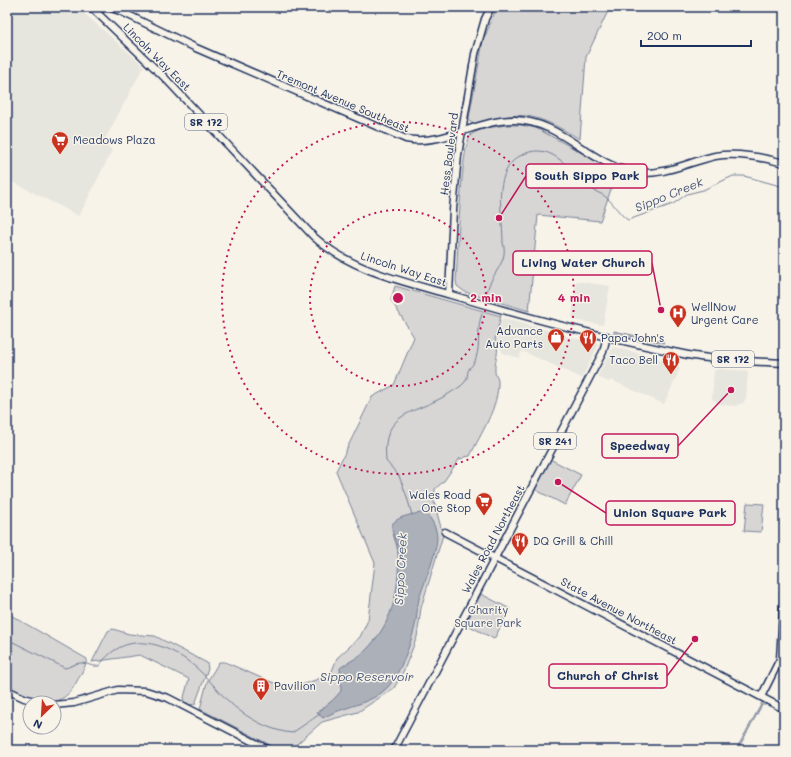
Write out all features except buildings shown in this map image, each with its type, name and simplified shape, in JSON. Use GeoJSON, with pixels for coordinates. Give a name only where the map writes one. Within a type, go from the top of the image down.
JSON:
{"type":"FeatureCollection","features":[{"type":"Feature","properties":{"kind":"street"},"geometry":{"type":"LineString","coordinates":[[93,9],[104,7]]}},
{"type":"Feature","properties":{"kind":"street","name":"Tremont Avenue Southeast"},"geometry":{"type":"LineString","coordinates":[[108,7],[120,11],[196,48],[401,138],[422,141],[505,120],[532,122],[563,135],[608,164],[637,173],[661,172],[723,156],[749,156],[784,163]]}},
{"type":"Feature","properties":{"kind":"street","name":"Hess Boulevard"},"geometry":{"type":"LineString","coordinates":[[449,294],[455,180],[461,132],[475,54],[485,19],[491,7]]}},
{"type":"Feature","properties":{"kind":"street","name":"Lincoln Way East"},"geometry":{"type":"LineString","coordinates":[[93,9],[161,74],[323,244],[343,258],[366,269],[553,324],[688,355],[784,363]]}},
{"type":"Feature","properties":{"kind":"street","name":"Wales Road Northeast"},"geometry":{"type":"LineString","coordinates":[[394,750],[603,352],[607,336]]}},
{"type":"Feature","properties":{"kind":"street","name":"State Avenue Northeast"},"geometry":{"type":"LineString","coordinates":[[445,532],[784,709]]}},
{"type":"Feature","properties":{"kind":"street"},"geometry":{"type":"LineString","coordinates":[[761,697],[782,657],[784,593]]}},
{"type":"Feature","properties":{"kind":"street"},"geometry":{"type":"LineString","coordinates":[[7,690],[22,696]]}},
{"type":"Feature","properties":{"kind":"street"},"geometry":{"type":"LineString","coordinates":[[62,704],[74,703],[118,690],[146,691],[168,698],[269,750]]}},
{"type":"Feature","properties":{"kind":"shaded area"},"geometry":{"type":"Polygon","coordinates":[[[7,7],[77,7],[144,66],[103,143],[112,150],[79,216],[7,179],[7,7]]]}},
{"type":"Feature","properties":{"kind":"shaded area"},"geometry":{"type":"Polygon","coordinates":[[[576,281],[610,286],[603,325],[575,320],[572,317],[576,281]]]}},
{"type":"Feature","properties":{"kind":"shaded area"},"geometry":{"type":"Polygon","coordinates":[[[504,318],[599,344],[582,378],[522,351],[519,358],[503,353],[495,338],[500,322],[504,318]]]}},
{"type":"Feature","properties":{"kind":"shaded area"},"geometry":{"type":"Polygon","coordinates":[[[613,347],[650,356],[678,366],[680,369],[664,404],[611,380],[609,382],[600,378],[598,375],[613,347]]]}},
{"type":"Feature","properties":{"kind":"shaded area"},"geometry":{"type":"Polygon","coordinates":[[[718,369],[748,371],[746,398],[743,403],[734,406],[719,404],[712,399],[714,371],[718,369]]]}},
{"type":"Feature","properties":{"kind":"green space"},"geometry":{"type":"Polygon","coordinates":[[[497,7],[610,7],[586,57],[580,139],[537,118],[528,116],[509,116],[478,124],[473,124],[470,122],[469,118],[483,41],[497,7]]]}},
{"type":"Feature","properties":{"kind":"green space"},"geometry":{"type":"Polygon","coordinates":[[[506,125],[521,125],[536,128],[617,172],[600,221],[538,215],[529,311],[465,292],[457,286],[456,281],[460,204],[467,143],[471,135],[478,131],[506,125]]]}},
{"type":"Feature","properties":{"kind":"green space"},"geometry":{"type":"Polygon","coordinates":[[[395,286],[501,316],[495,339],[497,344],[497,352],[495,372],[498,381],[496,400],[470,456],[462,459],[460,458],[444,481],[435,489],[434,502],[443,535],[421,608],[417,637],[404,670],[394,688],[358,712],[322,722],[290,750],[280,750],[200,709],[207,682],[219,662],[225,662],[277,684],[298,686],[327,676],[332,671],[337,658],[360,637],[368,620],[375,563],[336,471],[372,397],[394,385],[414,337],[391,300],[395,286]]]}},
{"type":"Feature","properties":{"kind":"green space"},"geometry":{"type":"Polygon","coordinates":[[[614,331],[664,342],[664,343],[614,333],[614,331]]]}},
{"type":"Feature","properties":{"kind":"green space"},"geometry":{"type":"Polygon","coordinates":[[[550,459],[581,475],[565,505],[534,489],[550,459]]]}},
{"type":"Feature","properties":{"kind":"green space"},"geometry":{"type":"Polygon","coordinates":[[[747,503],[764,504],[761,532],[744,531],[747,503]]]}},
{"type":"Feature","properties":{"kind":"green space","name":"Charity Square Park"},"geometry":{"type":"Polygon","coordinates":[[[481,594],[510,609],[494,639],[466,624],[481,594]]]}},
{"type":"Feature","properties":{"kind":"green space"},"geometry":{"type":"Polygon","coordinates":[[[7,613],[87,659],[77,681],[70,692],[63,698],[62,695],[25,695],[7,687],[7,613]]]}},
{"type":"Feature","properties":{"kind":"green space"},"geometry":{"type":"Polygon","coordinates":[[[113,629],[129,634],[155,636],[207,663],[208,669],[195,704],[190,705],[183,701],[189,679],[140,655],[92,662],[108,631],[113,629]]]}},
{"type":"Feature","properties":{"kind":"green space"},"geometry":{"type":"Polygon","coordinates":[[[763,701],[766,705],[762,705],[738,749],[737,748],[763,701]]]}},
{"type":"Feature","properties":{"kind":"water","name":"Sippo Reservoir"},"geometry":{"type":"Polygon","coordinates":[[[425,513],[435,527],[437,538],[433,560],[419,599],[416,623],[401,666],[388,687],[381,693],[365,702],[323,718],[317,713],[341,691],[340,668],[366,650],[375,640],[388,618],[396,594],[398,581],[398,550],[392,524],[398,519],[412,514],[425,513]]]}},
{"type":"Feature","properties":{"kind":"waterway","name":"Sippo Creek"},"geometry":{"type":"LineString","coordinates":[[486,297],[489,285],[501,263],[504,254],[500,202],[503,179],[511,163],[518,157],[529,152],[540,151],[549,153],[557,158],[591,189],[607,198],[628,220],[673,204],[687,194],[703,190],[733,176],[744,176],[784,187]]}},
{"type":"Feature","properties":{"kind":"waterway","name":"Sippo Creek"},"geometry":{"type":"LineString","coordinates":[[412,515],[399,476],[386,461],[386,444],[389,432],[395,422],[403,416],[450,393],[465,382],[468,371],[475,362],[478,347],[479,325],[482,314]]}},
{"type":"Feature","properties":{"kind":"waterway","name":"Sippo Creek"},"geometry":{"type":"LineString","coordinates":[[7,639],[65,668],[80,663],[99,666],[110,654],[123,646],[136,643],[163,647],[189,662],[201,672],[235,707],[252,719],[264,725],[292,733],[320,714]]}},
{"type":"Feature","properties":{"kind":"place","name":"Meadows Plaza"},"geometry":{"type":"Point","coordinates":[60,155]}},
{"type":"Feature","properties":{"kind":"place","name":"South Sippo Park"},"geometry":{"type":"Point","coordinates":[499,218]}},
{"type":"Feature","properties":{"kind":"place","name":"Living Water Church"},"geometry":{"type":"Point","coordinates":[661,310]}},
{"type":"Feature","properties":{"kind":"place","name":"WellNow Urgent Care"},"geometry":{"type":"Point","coordinates":[678,328]}},
{"type":"Feature","properties":{"kind":"place","name":"Advance Auto Parts"},"geometry":{"type":"Point","coordinates":[556,352]}},
{"type":"Feature","properties":{"kind":"place","name":"Papa John's"},"geometry":{"type":"Point","coordinates":[588,353]}},
{"type":"Feature","properties":{"kind":"place","name":"Taco Bell"},"geometry":{"type":"Point","coordinates":[671,375]}},
{"type":"Feature","properties":{"kind":"place","name":"Speedway"},"geometry":{"type":"Point","coordinates":[731,390]}},
{"type":"Feature","properties":{"kind":"place","name":"Union Square Park"},"geometry":{"type":"Point","coordinates":[558,482]}},
{"type":"Feature","properties":{"kind":"place","name":"Wales Road One Stop"},"geometry":{"type":"Point","coordinates":[484,516]}},
{"type":"Feature","properties":{"kind":"place","name":"DQ Grill & Chill"},"geometry":{"type":"Point","coordinates":[520,556]}},
{"type":"Feature","properties":{"kind":"place","name":"Church of Christ"},"geometry":{"type":"Point","coordinates":[695,639]}},
{"type":"Feature","properties":{"kind":"place","name":"Pavilion"},"geometry":{"type":"Point","coordinates":[261,701]}}]}
